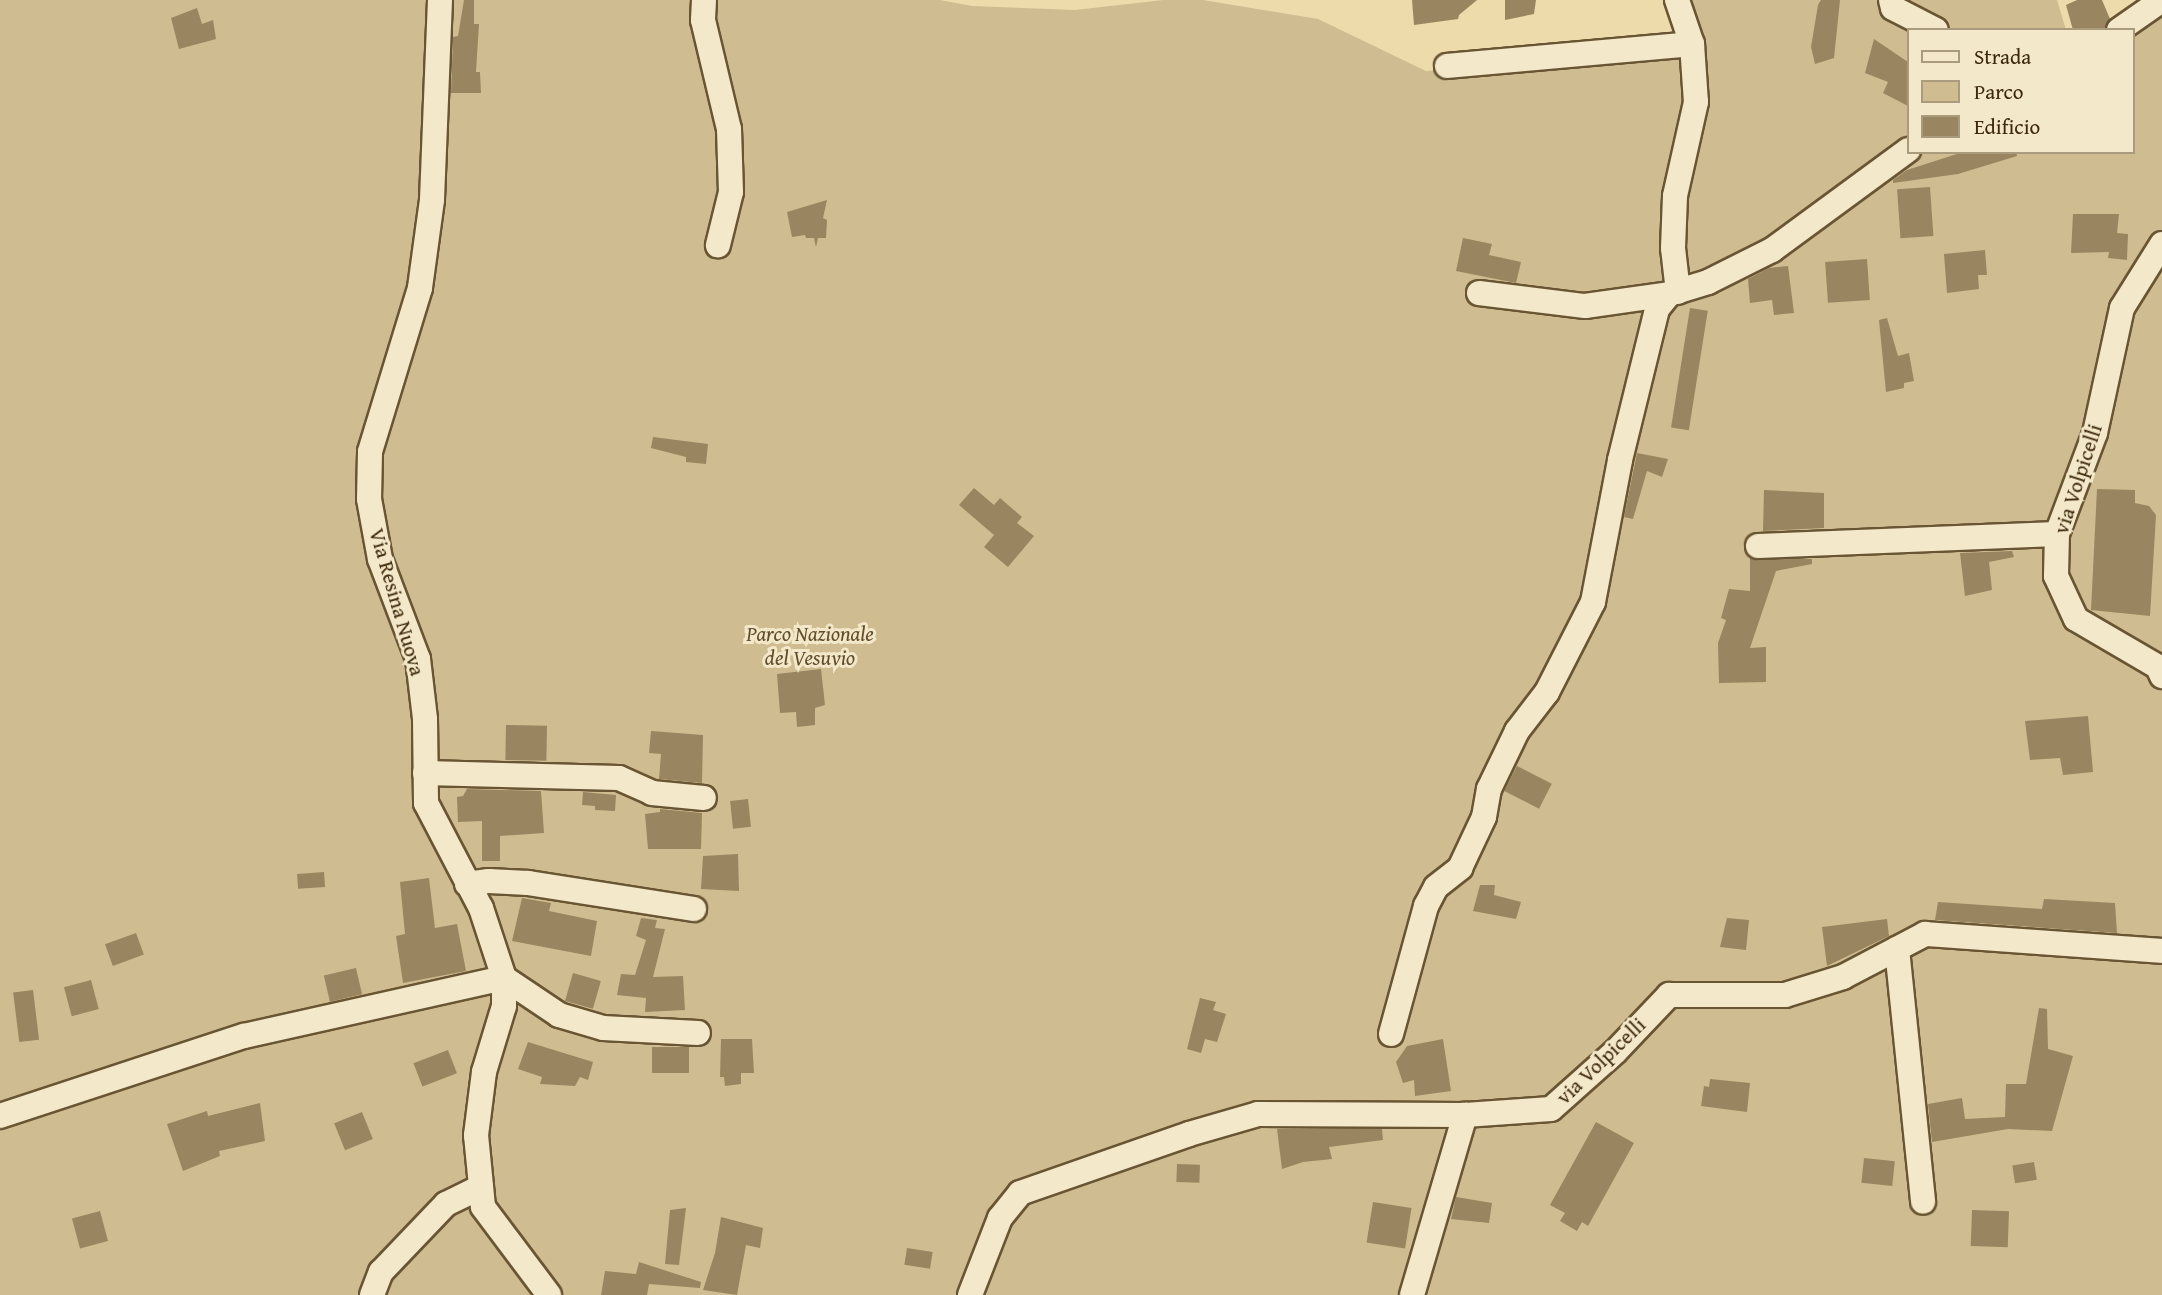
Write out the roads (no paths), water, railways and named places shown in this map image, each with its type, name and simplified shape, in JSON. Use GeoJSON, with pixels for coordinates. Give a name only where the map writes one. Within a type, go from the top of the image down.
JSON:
{"type":"FeatureCollection","features":[{"type":"Feature","properties":{"kind":"street","name":"Via Resina Nuova"},"geometry":{"type":"LineString","coordinates":[[440,0],[432,200],[420,288],[370,453],[369,488],[380,559],[418,659],[425,719],[426,803],[481,908],[504,978],[504,1006],[484,1072],[476,1135],[483,1207],[549,1295]]}},
{"type":"Feature","properties":{"kind":"street"},"geometry":{"type":"LineString","coordinates":[[704,0],[703,20],[729,129],[731,192],[718,245]]}},
{"type":"Feature","properties":{"kind":"street"},"geometry":{"type":"LineString","coordinates":[[1391,1034],[1426,906],[1436,887],[1460,869],[1484,817],[1489,789],[1517,731],[1547,692],[1592,602],[1619,460],[1668,298],[1675,196],[1696,102],[1692,44],[1676,0]]}},
{"type":"Feature","properties":{"kind":"street"},"geometry":{"type":"LineString","coordinates":[[1891,0],[1893,8],[1932,28]]}},
{"type":"Feature","properties":{"kind":"street"},"geometry":{"type":"LineString","coordinates":[[2122,28],[2162,0]]}},
{"type":"Feature","properties":{"kind":"street"},"geometry":{"type":"LineString","coordinates":[[1447,66],[1692,44]]}},
{"type":"Feature","properties":{"kind":"street"},"geometry":{"type":"LineString","coordinates":[[1479,293],[1585,306],[1668,298],[1709,282],[1772,250],[1906,151]]}},
{"type":"Feature","properties":{"kind":"street","name":"via Volpicelli"},"geometry":{"type":"LineString","coordinates":[[2162,244],[2122,308],[2095,433],[2057,534],[2056,576],[2076,619],[2158,667],[2162,676]]}},
{"type":"Feature","properties":{"kind":"street"},"geometry":{"type":"LineString","coordinates":[[1758,546],[2057,534]]}},
{"type":"Feature","properties":{"kind":"street"},"geometry":{"type":"LineString","coordinates":[[425,773],[619,778],[652,793],[704,798]]}},
{"type":"Feature","properties":{"kind":"street"},"geometry":{"type":"LineString","coordinates":[[467,884],[489,881],[528,883],[694,909]]}},
{"type":"Feature","properties":{"kind":"street","name":"via Volpicelli"},"geometry":{"type":"LineString","coordinates":[[970,1295],[1000,1218],[1020,1193],[1189,1134],[1258,1114],[1465,1115],[1551,1110],[1615,1052],[1669,995],[1785,995],[1843,977],[1925,934],[2162,951]]}},
{"type":"Feature","properties":{"kind":"street"},"geometry":{"type":"LineString","coordinates":[[1897,949],[1923,1202]]}},
{"type":"Feature","properties":{"kind":"street"},"geometry":{"type":"LineString","coordinates":[[0,1116],[244,1036],[504,978],[559,1015],[603,1028],[698,1033]]}},
{"type":"Feature","properties":{"kind":"street"},"geometry":{"type":"LineString","coordinates":[[1412,1295],[1465,1115]]}},
{"type":"Feature","properties":{"kind":"street"},"geometry":{"type":"LineString","coordinates":[[372,1295],[381,1272],[446,1204],[481,1187]]}},
{"type":"Feature","properties":{"kind":"park label","name":"Parco Nazionale del Vesuvio"},"geometry":{"type":"Point","coordinates":[810,646]}}]}
